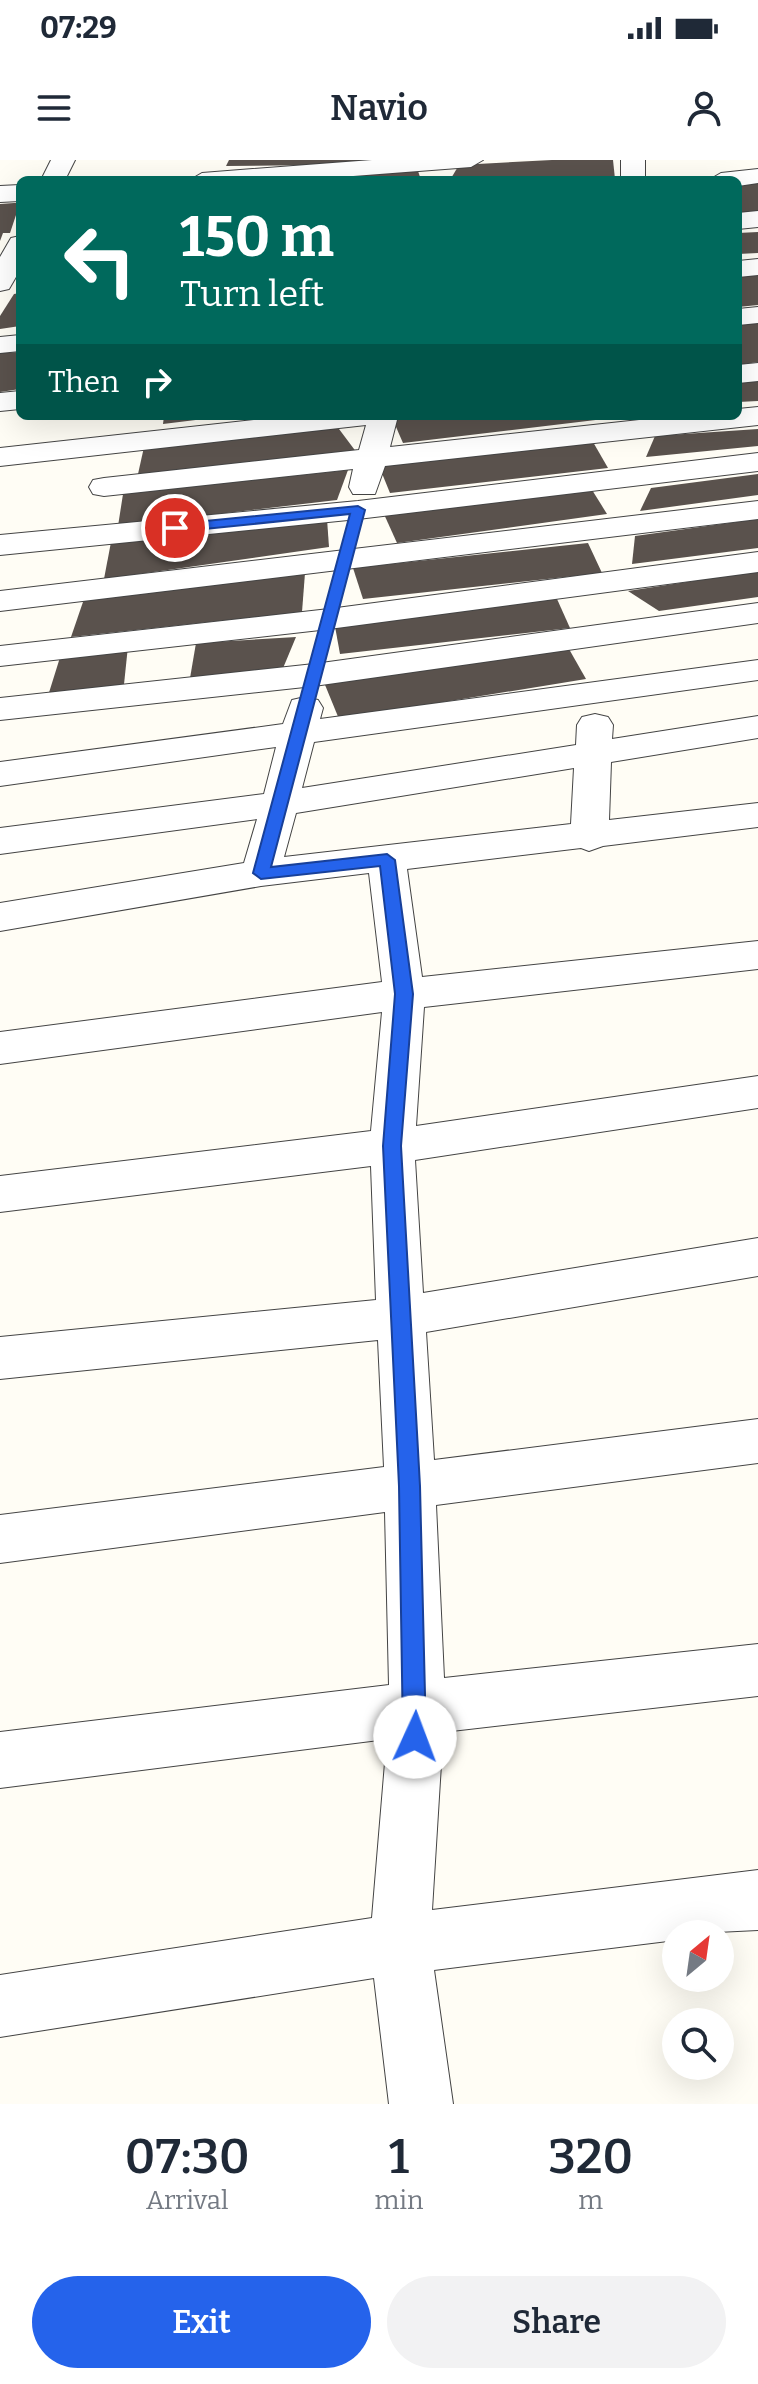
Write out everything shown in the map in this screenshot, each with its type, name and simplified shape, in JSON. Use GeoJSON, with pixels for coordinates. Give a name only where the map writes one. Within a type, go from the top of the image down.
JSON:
{"type":"FeatureCollection","features":[{"type":"Feature","properties":{"kind":"street"},"geometry":{"type":"LineString","coordinates":[[227,173],[456,165]]}},
{"type":"Feature","properties":{"kind":"street"},"geometry":{"type":"LineString","coordinates":[[0,285],[16,250]]}},
{"type":"Feature","properties":{"kind":"street"},"geometry":{"type":"LineString","coordinates":[[0,457],[128,430],[302,420]]}},
{"type":"Feature","properties":{"kind":"street"},"geometry":{"type":"LineString","coordinates":[[261,873],[382,420]]}},
{"type":"Feature","properties":{"kind":"street"},"geometry":{"type":"LineString","coordinates":[[104,487],[372,460],[625,422],[669,420]]}},
{"type":"Feature","properties":{"kind":"street"},"geometry":{"type":"LineString","coordinates":[[589,838],[592,752],[625,422]]}},
{"type":"Feature","properties":{"kind":"street"},"geometry":{"type":"LineString","coordinates":[[4,718],[128,430]]}},
{"type":"Feature","properties":{"kind":"street"},"geometry":{"type":"LineString","coordinates":[[0,545],[589,485],[619,477],[758,462]]}},
{"type":"Feature","properties":{"kind":"street"},"geometry":{"type":"LineString","coordinates":[[0,601],[344,563],[758,510]]}},
{"type":"Feature","properties":{"kind":"street"},"geometry":{"type":"LineString","coordinates":[[0,656],[329,619],[758,562]]}},
{"type":"Feature","properties":{"kind":"street"},"geometry":{"type":"LineString","coordinates":[[4,718],[604,637],[758,613]]}},
{"type":"Feature","properties":{"kind":"street"},"geometry":{"type":"LineString","coordinates":[[0,774],[758,670]]}},
{"type":"Feature","properties":{"kind":"street"},"geometry":{"type":"LineString","coordinates":[[0,841],[279,804],[758,727]]}},
{"type":"Feature","properties":{"kind":"street"},"geometry":{"type":"LineString","coordinates":[[0,917],[261,873],[589,838],[758,815]]}},
{"type":"Feature","properties":{"kind":"street"},"geometry":{"type":"LineString","coordinates":[[387,860],[404,994],[392,1146],[410,1486],[417,1708],[400,1944],[421,2104]]}},
{"type":"Feature","properties":{"kind":"street"},"geometry":{"type":"LineString","coordinates":[[0,1048],[404,994],[758,955]]}},
{"type":"Feature","properties":{"kind":"street"},"geometry":{"type":"LineString","coordinates":[[0,1194],[392,1146],[758,1092]]}},
{"type":"Feature","properties":{"kind":"street"},"geometry":{"type":"LineString","coordinates":[[0,1358],[400,1318],[457,1305],[758,1257]]}},
{"type":"Feature","properties":{"kind":"street"},"geometry":{"type":"LineString","coordinates":[[0,1539],[758,1441]]}},
{"type":"Feature","properties":{"kind":"street"},"geometry":{"type":"LineString","coordinates":[[0,1760],[417,1708],[758,1670]]}},
{"type":"Feature","properties":{"kind":"street"},"geometry":{"type":"LineString","coordinates":[[0,2006],[400,1944],[758,1900]]}},
{"type":"Feature","properties":{"kind":"building"},"geometry":{"type":"Polygon","coordinates":[[[229,160],[422,160],[422,164],[226,166],[229,160]]]}},
{"type":"Feature","properties":{"kind":"building"},"geometry":{"type":"Polygon","coordinates":[[[613,160],[615,176],[452,176],[459,165],[613,160]]]}},
{"type":"Feature","properties":{"kind":"building"},"geometry":{"type":"Polygon","coordinates":[[[417,168],[420,176],[328,176],[417,168]]]}},
{"type":"Feature","properties":{"kind":"building"},"geometry":{"type":"Polygon","coordinates":[[[758,182],[758,213],[742,215],[742,184],[758,182]]]}},
{"type":"Feature","properties":{"kind":"building"},"geometry":{"type":"Polygon","coordinates":[[[16,203],[10,233],[3,233],[0,241],[0,204],[16,203]]]}},
{"type":"Feature","properties":{"kind":"building"},"geometry":{"type":"Polygon","coordinates":[[[758,232],[758,253],[742,254],[742,233],[758,232]]]}},
{"type":"Feature","properties":{"kind":"building"},"geometry":{"type":"Polygon","coordinates":[[[758,275],[758,305],[742,307],[742,276],[758,275]]]}},
{"type":"Feature","properties":{"kind":"building"},"geometry":{"type":"Polygon","coordinates":[[[14,294],[16,327],[0,329],[0,316],[14,294]]]}},
{"type":"Feature","properties":{"kind":"building"},"geometry":{"type":"Polygon","coordinates":[[[758,321],[758,362],[742,364],[742,323],[758,321]]]}},
{"type":"Feature","properties":{"kind":"building"},"geometry":{"type":"Polygon","coordinates":[[[16,352],[16,390],[0,392],[0,353],[16,352]]]}},
{"type":"Feature","properties":{"kind":"building"},"geometry":{"type":"Polygon","coordinates":[[[758,380],[758,401],[742,402],[742,382],[758,380]]]}},
{"type":"Feature","properties":{"kind":"building"},"geometry":{"type":"Polygon","coordinates":[[[164,420],[196,420],[163,424],[164,420]]]}},
{"type":"Feature","properties":{"kind":"building"},"geometry":{"type":"Polygon","coordinates":[[[393,420],[596,420],[403,443],[393,420]]]}},
{"type":"Feature","properties":{"kind":"building"},"geometry":{"type":"Polygon","coordinates":[[[336,425],[357,453],[138,474],[144,447],[336,425]]]}},
{"type":"Feature","properties":{"kind":"building"},"geometry":{"type":"Polygon","coordinates":[[[758,429],[758,446],[646,457],[655,436],[758,429]]]}},
{"type":"Feature","properties":{"kind":"building"},"geometry":{"type":"Polygon","coordinates":[[[593,442],[608,468],[390,493],[379,466],[593,442]]]}},
{"type":"Feature","properties":{"kind":"building"},"geometry":{"type":"Polygon","coordinates":[[[348,470],[337,500],[118,526],[123,494],[348,470]]]}},
{"type":"Feature","properties":{"kind":"building"},"geometry":{"type":"Polygon","coordinates":[[[758,474],[758,495],[640,511],[651,488],[758,474]]]}},
{"type":"Feature","properties":{"kind":"building"},"geometry":{"type":"Polygon","coordinates":[[[589,485],[607,514],[397,543],[383,512],[589,485]]]}},
{"type":"Feature","properties":{"kind":"building"},"geometry":{"type":"Polygon","coordinates":[[[327,519],[329,547],[104,579],[111,542],[327,519]]]}},
{"type":"Feature","properties":{"kind":"building"},"geometry":{"type":"Polygon","coordinates":[[[758,519],[758,548],[632,564],[635,536],[758,519]]]}},
{"type":"Feature","properties":{"kind":"building"},"geometry":{"type":"Polygon","coordinates":[[[588,543],[602,573],[363,599],[353,568],[588,543]]]}},
{"type":"Feature","properties":{"kind":"building"},"geometry":{"type":"Polygon","coordinates":[[[758,571],[758,597],[659,611],[628,591],[758,571]]]}},
{"type":"Feature","properties":{"kind":"building"},"geometry":{"type":"Polygon","coordinates":[[[305,573],[302,612],[71,637],[84,599],[305,573]]]}},
{"type":"Feature","properties":{"kind":"building"},"geometry":{"type":"Polygon","coordinates":[[[557,599],[570,628],[340,654],[334,621],[557,599]]]}},
{"type":"Feature","properties":{"kind":"building"},"geometry":{"type":"Polygon","coordinates":[[[296,637],[281,673],[189,684],[196,643],[296,637]]]}},
{"type":"Feature","properties":{"kind":"building"},"geometry":{"type":"Polygon","coordinates":[[[565,642],[586,679],[339,719],[323,680],[565,642]]]}},
{"type":"Feature","properties":{"kind":"building"},"geometry":{"type":"Polygon","coordinates":[[[128,646],[123,694],[47,699],[62,651],[128,646]]]}},
{"type":"Feature","properties":{"kind":"route"},"geometry":{"type":"LineString","coordinates":[[175,528],[358,510],[261,873],[387,860],[404,994],[392,1146],[410,1486],[417,1708],[415,1737]]}}]}
